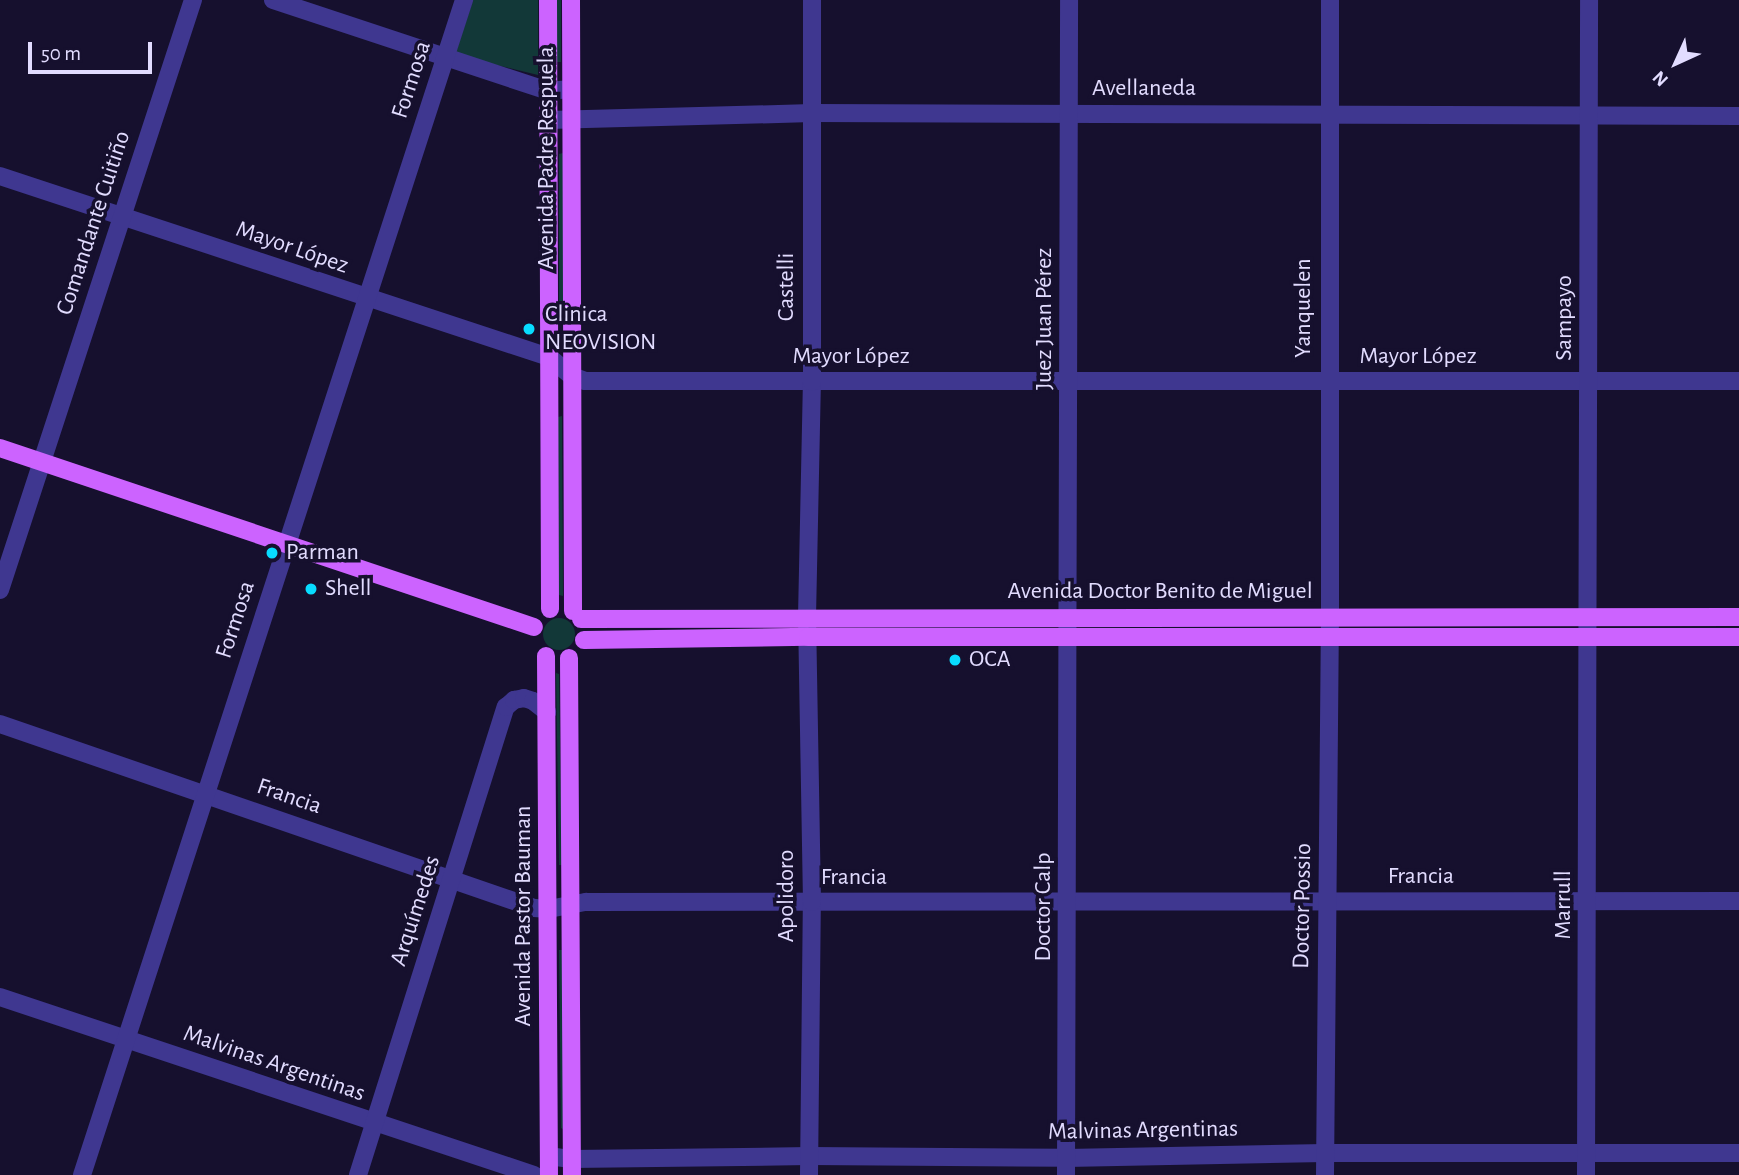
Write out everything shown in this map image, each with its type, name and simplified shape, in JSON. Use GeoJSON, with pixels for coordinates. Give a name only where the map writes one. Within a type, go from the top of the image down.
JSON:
{"type":"FeatureCollection","features":[{"type":"Feature","properties":{"kind":"main road","name":"Avenida Padre Respuela"},"geometry":{"type":"LineString","coordinates":[[548,0],[550,609]]}},
{"type":"Feature","properties":{"kind":"main road","name":"Avenida Padre Respuela"},"geometry":{"type":"LineString","coordinates":[[571,0],[572,376],[577,615]]}},
{"type":"Feature","properties":{"kind":"main road"},"geometry":{"type":"LineString","coordinates":[[0,448],[534,627]]}},
{"type":"Feature","properties":{"kind":"main road"},"geometry":{"type":"LineString","coordinates":[[565,608],[577,615],[585,630],[580,650],[569,658],[546,656],[535,644],[534,627],[543,613],[550,609],[565,608]]}},
{"type":"Feature","properties":{"kind":"main road","name":"Avenida Doctor Benito de Miguel"},"geometry":{"type":"LineString","coordinates":[[577,615],[1739,617]]}},
{"type":"Feature","properties":{"kind":"main road","name":"Avenida Doctor Benito de Miguel"},"geometry":{"type":"LineString","coordinates":[[584,640],[808,637],[1739,637]]}},
{"type":"Feature","properties":{"kind":"main road","name":"Avenida Pastor Bauman"},"geometry":{"type":"LineString","coordinates":[[546,656],[549,1175]]}},
{"type":"Feature","properties":{"kind":"main road","name":"Avenida Pastor Bauman"},"geometry":{"type":"LineString","coordinates":[[569,658],[572,1167]]}},
{"type":"Feature","properties":{"kind":"street","name":"Comandante Cuitiño"},"geometry":{"type":"LineString","coordinates":[[0,590],[193,0]]}},
{"type":"Feature","properties":{"kind":"street"},"geometry":{"type":"LineString","coordinates":[[273,0],[548,91],[570,89]]}},
{"type":"Feature","properties":{"kind":"street","name":"Formosa"},"geometry":{"type":"LineString","coordinates":[[82,1175],[464,0]]}},
{"type":"Feature","properties":{"kind":"street","name":"Castelli"},"geometry":{"type":"LineString","coordinates":[[807,617],[812,382],[812,0]]}},
{"type":"Feature","properties":{"kind":"street","name":"Juez Juan Pérez"},"geometry":{"type":"LineString","coordinates":[[1069,0],[1069,639]]}},
{"type":"Feature","properties":{"kind":"street","name":"Yanquelen"},"geometry":{"type":"LineString","coordinates":[[1329,0],[1330,638]]}},
{"type":"Feature","properties":{"kind":"street","name":"Sampayo"},"geometry":{"type":"LineString","coordinates":[[1588,636],[1589,0]]}},
{"type":"Feature","properties":{"kind":"street","name":"Avellaneda"},"geometry":{"type":"LineString","coordinates":[[549,120],[812,113],[1739,116]]}},
{"type":"Feature","properties":{"kind":"street","name":"Mayor López"},"geometry":{"type":"LineString","coordinates":[[0,176],[366,299],[549,356],[572,376],[586,382],[1739,381]]}},
{"type":"Feature","properties":{"kind":"street","name":"Apolidoro"},"geometry":{"type":"LineString","coordinates":[[807,617],[812,902],[809,1175]]}},
{"type":"Feature","properties":{"kind":"street","name":"Marrull"},"geometry":{"type":"LineString","coordinates":[[1586,1175],[1588,636]]}},
{"type":"Feature","properties":{"kind":"street","name":"Doctor Possio"},"geometry":{"type":"LineString","coordinates":[[1325,1175],[1330,638]]}},
{"type":"Feature","properties":{"kind":"street","name":"Doctor Calp"},"geometry":{"type":"LineString","coordinates":[[1066,1166],[1069,639]]}},
{"type":"Feature","properties":{"kind":"street","name":"Arquímedes"},"geometry":{"type":"LineString","coordinates":[[358,1175],[506,707],[514,700],[524,698],[533,701],[547,712]]}},
{"type":"Feature","properties":{"kind":"street","name":"Francia"},"geometry":{"type":"LineString","coordinates":[[0,724],[534,908],[549,909],[572,904],[812,902],[1739,901]]}},
{"type":"Feature","properties":{"kind":"street","name":"Malvinas Argentinas"},"geometry":{"type":"LineString","coordinates":[[0,997],[374,1124],[534,1175]]}},
{"type":"Feature","properties":{"kind":"street","name":"Malvinas Argentinas"},"geometry":{"type":"LineString","coordinates":[[549,1156],[572,1167],[809,1156],[1066,1166],[1325,1153],[1739,1153]]}},
{"type":"Feature","properties":{"kind":"green space"},"geometry":{"type":"Polygon","coordinates":[[[473,0],[538,0],[538,75],[455,55],[473,0]]]}},
{"type":"Feature","properties":{"kind":"green space"},"geometry":{"type":"Polygon","coordinates":[[[557,0],[561,0],[561,62],[557,62],[557,0]]]}},
{"type":"Feature","properties":{"kind":"green space"},"geometry":{"type":"Polygon","coordinates":[[[563,153],[563,314],[559,314],[559,154],[563,153]]]}},
{"type":"Feature","properties":{"kind":"green space"},"geometry":{"type":"Polygon","coordinates":[[[562,416],[563,596],[559,595],[558,417],[562,416]]]}},
{"type":"Feature","properties":{"kind":"green space"},"geometry":{"type":"Polygon","coordinates":[[[559,618],[571,622],[575,634],[571,646],[559,650],[547,646],[543,634],[547,622],[559,618]]]}},
{"type":"Feature","properties":{"kind":"green space"},"geometry":{"type":"Polygon","coordinates":[[[556,673],[559,674],[562,865],[559,865],[556,673]]]}},
{"type":"Feature","properties":{"kind":"green space"},"geometry":{"type":"Polygon","coordinates":[[[559,950],[564,950],[565,1130],[561,1128],[559,950]]]}},
{"type":"Feature","properties":{"kind":"place","name":"Clinica NEOVISION"},"geometry":{"type":"Point","coordinates":[529,329]}},
{"type":"Feature","properties":{"kind":"place","name":"Parman"},"geometry":{"type":"Point","coordinates":[272,553]}},
{"type":"Feature","properties":{"kind":"place","name":"Shell"},"geometry":{"type":"Point","coordinates":[311,589]}},
{"type":"Feature","properties":{"kind":"place","name":"OCA"},"geometry":{"type":"Point","coordinates":[955,660]}}]}
